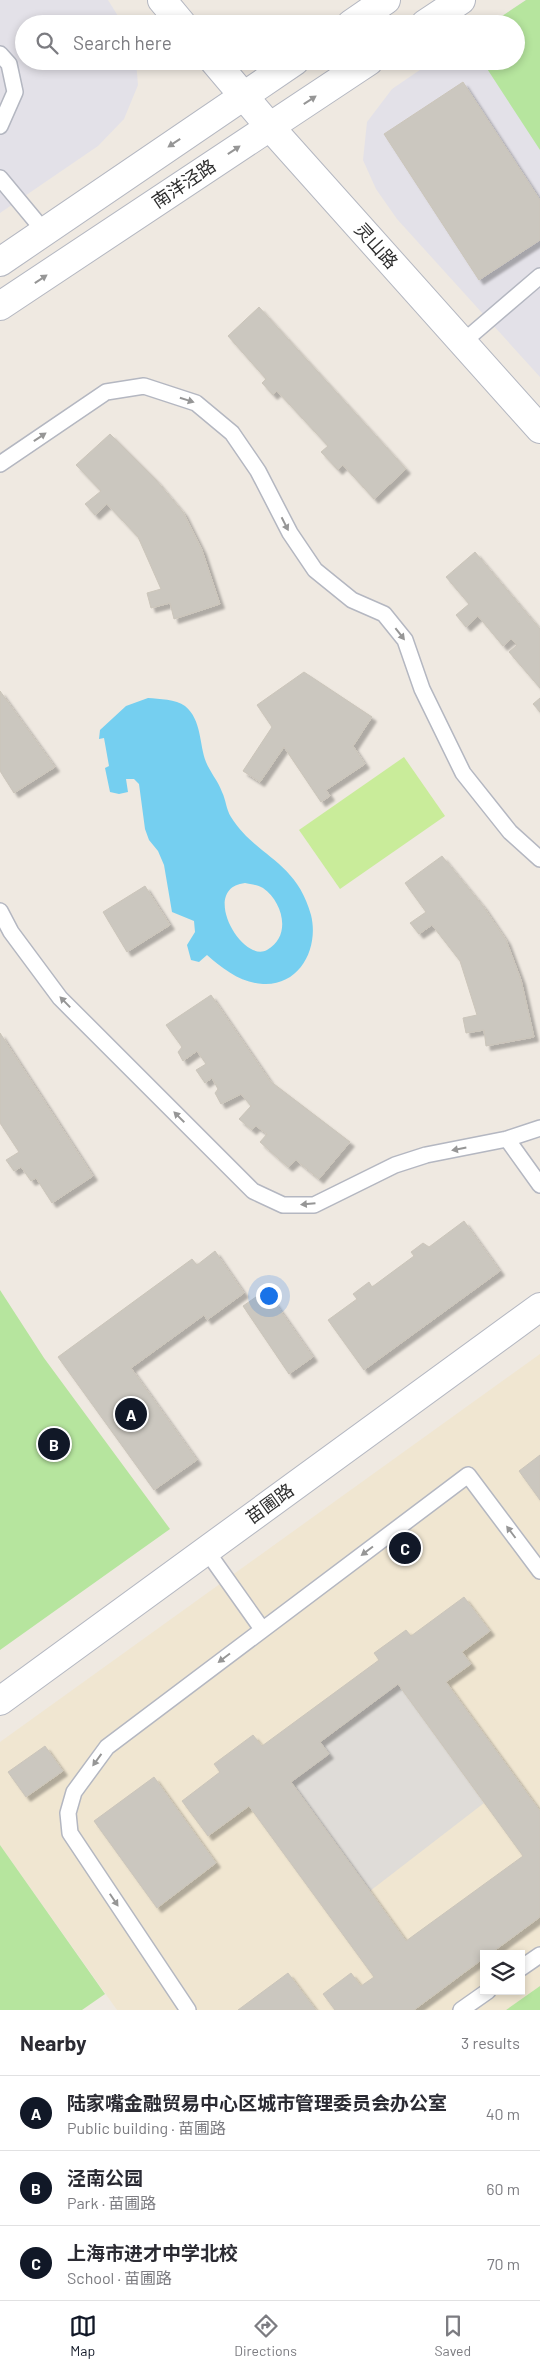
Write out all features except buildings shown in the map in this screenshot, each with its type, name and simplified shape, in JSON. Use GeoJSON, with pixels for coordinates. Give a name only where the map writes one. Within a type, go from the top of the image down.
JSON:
{"type":"FeatureCollection","features":[{"type":"Feature","properties":{"kind":"street"},"geometry":{"type":"LineString","coordinates":[[162,0],[174,15]]}},
{"type":"Feature","properties":{"kind":"street"},"geometry":{"type":"LineString","coordinates":[[364,15],[386,0]]}},
{"type":"Feature","properties":{"kind":"street"},"geometry":{"type":"LineString","coordinates":[[438,15],[461,0]]}},
{"type":"Feature","properties":{"kind":"street","name":"灵山路"},"geometry":{"type":"LineString","coordinates":[[221,70],[270,127],[540,428]]}},
{"type":"Feature","properties":{"kind":"street"},"geometry":{"type":"LineString","coordinates":[[0,262],[281,70]]}},
{"type":"Feature","properties":{"kind":"street","name":"南洋泾路"},"geometry":{"type":"LineString","coordinates":[[0,306],[356,70]]}},
{"type":"Feature","properties":{"kind":"street","name":"苗圃路"},"geometry":{"type":"LineString","coordinates":[[0,1701],[540,1307]]}},
{"type":"Feature","properties":{"kind":"lane"},"geometry":{"type":"LineString","coordinates":[[0,54],[9,64],[15,92],[0,126]]}},
{"type":"Feature","properties":{"kind":"lane"},"geometry":{"type":"LineString","coordinates":[[0,178],[44,231]]}},
{"type":"Feature","properties":{"kind":"lane"},"geometry":{"type":"LineString","coordinates":[[463,342],[540,276]]}},
{"type":"Feature","properties":{"kind":"lane"},"geometry":{"type":"LineString","coordinates":[[0,464],[106,392],[144,386],[196,403],[232,433],[258,471],[290,533],[315,570],[352,600],[384,614],[405,640],[422,689],[463,773],[510,832],[540,858]]}},
{"type":"Feature","properties":{"kind":"lane"},"geometry":{"type":"LineString","coordinates":[[0,911],[11,932],[60,998],[253,1191],[283,1206],[314,1205],[395,1165],[426,1155],[507,1139],[540,1128]]}},
{"type":"Feature","properties":{"kind":"lane"},"geometry":{"type":"LineString","coordinates":[[507,1139],[540,1185]]}},
{"type":"Feature","properties":{"kind":"lane"},"geometry":{"type":"LineString","coordinates":[[188,2010],[70,1833],[68,1813],[74,1792],[107,1747],[468,1475],[540,1571]]}},
{"type":"Feature","properties":{"kind":"lane"},"geometry":{"type":"LineString","coordinates":[[206,1550],[262,1629]]}},
{"type":"Feature","properties":{"kind":"lane"},"geometry":{"type":"LineString","coordinates":[[525,1965],[540,1955]]}},
{"type":"Feature","properties":{"kind":"lane"},"geometry":{"type":"LineString","coordinates":[[461,2010],[482,1995]]}},
{"type":"Feature","properties":{"kind":"shaded area"},"geometry":{"type":"Polygon","coordinates":[[[0,0],[108,0],[117,15],[15,15],[15,70],[137,70],[138,85],[124,119],[98,146],[0,213],[0,0]]]}},
{"type":"Feature","properties":{"kind":"shaded area"},"geometry":{"type":"Polygon","coordinates":[[[526,0],[540,0],[540,377],[397,219],[376,189],[363,160],[367,122],[392,89],[420,70],[525,70],[525,15],[504,15],[526,0]]]}},
{"type":"Feature","properties":{"kind":"shaded area"},"geometry":{"type":"Polygon","coordinates":[[[540,1354],[540,1986],[506,2010],[117,2010],[0,1845],[0,1742],[540,1354]]]}},
{"type":"Feature","properties":{"kind":"shaded area"},"geometry":{"type":"Polygon","coordinates":[[[398,1684],[484,1803],[370,1891],[291,1782],[320,1742],[398,1684]]]}},
{"type":"Feature","properties":{"kind":"green space"},"geometry":{"type":"Polygon","coordinates":[[[526,0],[540,0],[540,150],[488,70],[525,70],[525,15],[504,15],[526,0]]]}},
{"type":"Feature","properties":{"kind":"green space"},"geometry":{"type":"Polygon","coordinates":[[[404,757],[445,816],[340,889],[299,830],[404,757]]]}},
{"type":"Feature","properties":{"kind":"green space"},"geometry":{"type":"Polygon","coordinates":[[[0,1290],[44,1358],[170,1529],[0,1650],[0,1290]]]}},
{"type":"Feature","properties":{"kind":"green space"},"geometry":{"type":"Polygon","coordinates":[[[0,1845],[105,1994],[82,2010],[0,2010],[0,1845]]]}},
{"type":"Feature","properties":{"kind":"green space"},"geometry":{"type":"Polygon","coordinates":[[[540,1986],[540,2010],[506,2010],[540,1986]]]}},
{"type":"Feature","properties":{"kind":"water"},"geometry":{"type":"Polygon","coordinates":[[[148,698],[172,701],[185,706],[197,725],[206,762],[220,788],[231,817],[252,841],[286,870],[296,882],[311,915],[313,927],[312,940],[304,962],[288,979],[276,983],[255,983],[233,974],[207,955],[199,962],[191,960],[187,945],[195,932],[194,921],[172,912],[164,865],[158,851],[149,840],[145,829],[139,784],[134,779],[126,779],[128,792],[119,794],[110,792],[105,768],[109,766],[104,738],[99,739],[100,730],[126,706],[148,698]],[[245,883],[232,888],[226,898],[225,910],[229,924],[247,946],[257,951],[267,950],[275,944],[280,936],[282,919],[280,910],[270,894],[263,888],[245,883]]]}},
{"type":"Feature","properties":{"kind":"place","name":"陆家嘴金融贸易中心区城市管理委员会办公室"},"geometry":{"type":"Point","coordinates":[131,1414]}},
{"type":"Feature","properties":{"kind":"place","name":"泾南公园"},"geometry":{"type":"Point","coordinates":[54,1444]}},
{"type":"Feature","properties":{"kind":"place","name":"上海市进才中学北校"},"geometry":{"type":"Point","coordinates":[405,1548]}}]}
